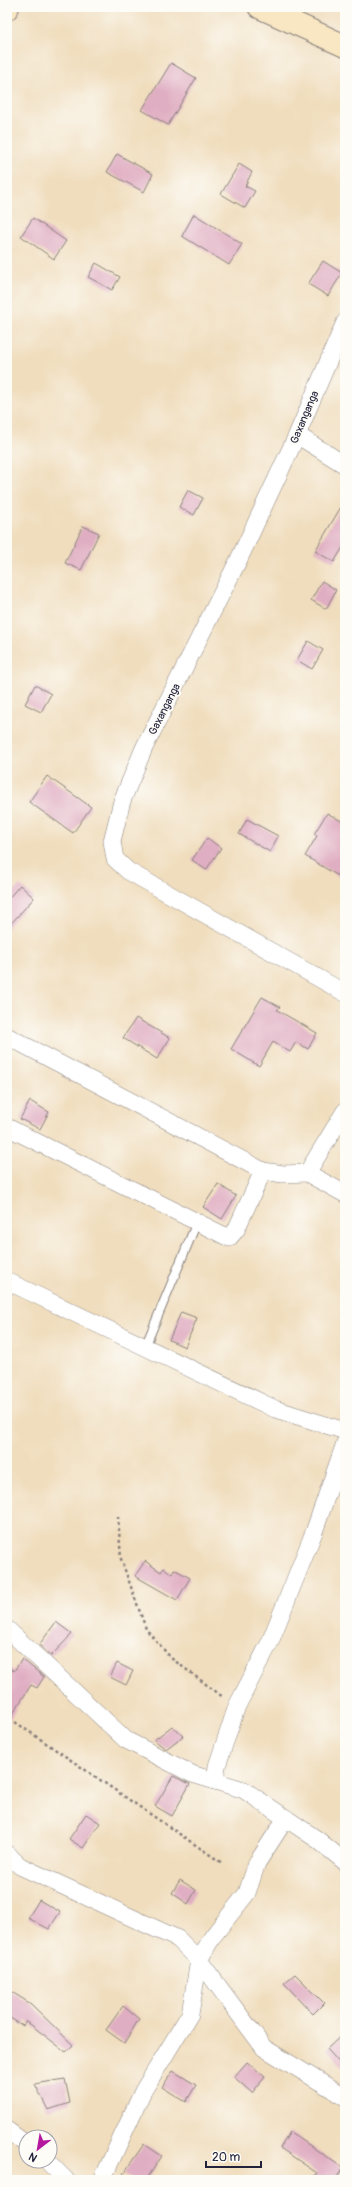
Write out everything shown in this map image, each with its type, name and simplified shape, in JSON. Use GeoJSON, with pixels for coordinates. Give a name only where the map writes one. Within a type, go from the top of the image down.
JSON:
{"type":"FeatureCollection","features":[{"type":"Feature","properties":{"kind":"street"},"geometry":{"type":"LineString","coordinates":[[259,7],[345,46]]}},
{"type":"Feature","properties":{"kind":"street","name":"Gaxanganga"},"geometry":{"type":"LineString","coordinates":[[345,322],[297,435],[240,557],[144,748],[122,801],[112,841],[115,859],[128,872],[345,993]]}},
{"type":"Feature","properties":{"kind":"street"},"geometry":{"type":"LineString","coordinates":[[297,435],[345,465]]}},
{"type":"Feature","properties":{"kind":"street"},"geometry":{"type":"LineString","coordinates":[[7,1036],[263,1171],[283,1174],[307,1173],[345,1194]]}},
{"type":"Feature","properties":{"kind":"street"},"geometry":{"type":"LineString","coordinates":[[307,1173],[345,1111]]}},
{"type":"Feature","properties":{"kind":"street"},"geometry":{"type":"LineString","coordinates":[[7,1128],[229,1238],[236,1230],[263,1171]]}},
{"type":"Feature","properties":{"kind":"street"},"geometry":{"type":"LineString","coordinates":[[7,1281],[275,1409],[345,1431]]}},
{"type":"Feature","properties":{"kind":"street"},"geometry":{"type":"LineString","coordinates":[[215,1781],[217,1766],[237,1706],[270,1642],[314,1532],[345,1444]]}},
{"type":"Feature","properties":{"kind":"street"},"geometry":{"type":"LineString","coordinates":[[7,1628],[126,1740],[192,1774],[244,1790],[286,1818],[345,1862]]}},
{"type":"Feature","properties":{"kind":"street"},"geometry":{"type":"LineString","coordinates":[[102,2180],[143,2091],[190,2014],[199,1960],[213,1936],[247,1893],[257,1863],[286,1818]]}},
{"type":"Feature","properties":{"kind":"street"},"geometry":{"type":"LineString","coordinates":[[7,1854],[20,1866],[178,1938],[199,1960],[264,2048],[345,2097]]}},
{"type":"Feature","properties":{"kind":"street"},"geometry":{"type":"LineString","coordinates":[[7,2130],[18,2138]]}},
{"type":"Feature","properties":{"kind":"street"},"geometry":{"type":"LineString","coordinates":[[55,2169],[66,2180]]}},
{"type":"Feature","properties":{"kind":"lane"},"geometry":{"type":"LineString","coordinates":[[145,1347],[198,1222]]}},
{"type":"Feature","properties":{"kind":"path"},"geometry":{"type":"LineString","coordinates":[[118,1516],[121,1559],[146,1629],[175,1662],[237,1706]]}},
{"type":"Feature","properties":{"kind":"path"},"geometry":{"type":"LineString","coordinates":[[15,1722],[222,1863]]}},
{"type":"Feature","properties":{"kind":"building"},"geometry":{"type":"Polygon","coordinates":[[[171,63],[196,78],[168,125],[142,110],[171,63]]]}},
{"type":"Feature","properties":{"kind":"building"},"geometry":{"type":"Polygon","coordinates":[[[117,154],[153,174],[144,192],[107,172],[117,154]]]}},
{"type":"Feature","properties":{"kind":"building"},"geometry":{"type":"Polygon","coordinates":[[[239,164],[252,172],[245,186],[255,191],[245,208],[221,194],[239,164]]]}},
{"type":"Feature","properties":{"kind":"building"},"geometry":{"type":"Polygon","coordinates":[[[194,214],[242,244],[229,265],[182,236],[194,214]]]}},
{"type":"Feature","properties":{"kind":"building"},"geometry":{"type":"Polygon","coordinates":[[[33,218],[66,241],[54,259],[21,236],[33,218]]]}},
{"type":"Feature","properties":{"kind":"building"},"geometry":{"type":"Polygon","coordinates":[[[323,261],[342,273],[328,296],[308,284],[323,261]]]}},
{"type":"Feature","properties":{"kind":"building"},"geometry":{"type":"Polygon","coordinates":[[[96,263],[120,277],[112,290],[88,277],[96,263]]]}},
{"type":"Feature","properties":{"kind":"building"},"geometry":{"type":"Polygon","coordinates":[[[188,490],[203,498],[194,515],[179,507],[188,490]]]}},
{"type":"Feature","properties":{"kind":"building"},"geometry":{"type":"Polygon","coordinates":[[[345,500],[345,544],[334,562],[315,551],[345,500]]]}},
{"type":"Feature","properties":{"kind":"building"},"geometry":{"type":"Polygon","coordinates":[[[83,526],[99,533],[81,570],[65,563],[83,526]]]}},
{"type":"Feature","properties":{"kind":"building"},"geometry":{"type":"Polygon","coordinates":[[[322,581],[336,590],[326,609],[311,600],[322,581]]]}},
{"type":"Feature","properties":{"kind":"building"},"geometry":{"type":"Polygon","coordinates":[[[308,641],[323,650],[312,669],[297,660],[308,641]]]}},
{"type":"Feature","properties":{"kind":"building"},"geometry":{"type":"Polygon","coordinates":[[[35,685],[51,694],[41,712],[25,704],[35,685]]]}},
{"type":"Feature","properties":{"kind":"building"},"geometry":{"type":"Polygon","coordinates":[[[47,776],[91,807],[73,833],[29,802],[47,776]]]}},
{"type":"Feature","properties":{"kind":"building"},"geometry":{"type":"Polygon","coordinates":[[[327,813],[345,823],[345,880],[305,856],[317,836],[314,834],[327,813]]]}},
{"type":"Feature","properties":{"kind":"building"},"geometry":{"type":"Polygon","coordinates":[[[247,819],[278,836],[270,852],[239,834],[247,819]]]}},
{"type":"Feature","properties":{"kind":"building"},"geometry":{"type":"Polygon","coordinates":[[[207,838],[221,848],[206,870],[192,860],[207,838]]]}},
{"type":"Feature","properties":{"kind":"building"},"geometry":{"type":"Polygon","coordinates":[[[20,885],[34,898],[7,928],[7,900],[20,885]]]}},
{"type":"Feature","properties":{"kind":"building"},"geometry":{"type":"Polygon","coordinates":[[[262,997],[280,1007],[277,1010],[317,1033],[308,1049],[296,1042],[290,1052],[273,1042],[259,1066],[231,1049],[262,997]]]}},
{"type":"Feature","properties":{"kind":"building"},"geometry":{"type":"Polygon","coordinates":[[[136,1018],[170,1038],[157,1059],[123,1038],[136,1018]]]}},
{"type":"Feature","properties":{"kind":"building"},"geometry":{"type":"Polygon","coordinates":[[[30,1101],[49,1112],[40,1129],[20,1119],[30,1101]]]}},
{"type":"Feature","properties":{"kind":"building"},"geometry":{"type":"Polygon","coordinates":[[[218,1184],[236,1196],[222,1219],[203,1207],[218,1184]]]}},
{"type":"Feature","properties":{"kind":"building"},"geometry":{"type":"Polygon","coordinates":[[[181,1312],[197,1318],[185,1347],[169,1340],[181,1312]]]}},
{"type":"Feature","properties":{"kind":"building"},"geometry":{"type":"Polygon","coordinates":[[[145,1561],[161,1572],[164,1568],[172,1574],[174,1569],[190,1578],[177,1600],[135,1576],[145,1561]]]}},
{"type":"Feature","properties":{"kind":"building"},"geometry":{"type":"Polygon","coordinates":[[[56,1622],[72,1634],[51,1656],[39,1645],[56,1622]]]}},
{"type":"Feature","properties":{"kind":"building"},"geometry":{"type":"Polygon","coordinates":[[[22,1659],[44,1677],[37,1688],[31,1685],[7,1723],[7,1667],[14,1671],[22,1659]]]}},
{"type":"Feature","properties":{"kind":"building"},"geometry":{"type":"Polygon","coordinates":[[[117,1663],[133,1671],[126,1685],[110,1677],[117,1663]]]}},
{"type":"Feature","properties":{"kind":"building"},"geometry":{"type":"Polygon","coordinates":[[[172,1726],[183,1736],[166,1749],[154,1740],[172,1726]]]}},
{"type":"Feature","properties":{"kind":"building"},"geometry":{"type":"Polygon","coordinates":[[[173,1776],[190,1784],[172,1816],[155,1806],[173,1776]]]}},
{"type":"Feature","properties":{"kind":"building"},"geometry":{"type":"Polygon","coordinates":[[[86,1814],[100,1823],[83,1848],[69,1839],[86,1814]]]}},
{"type":"Feature","properties":{"kind":"building"},"geometry":{"type":"Polygon","coordinates":[[[180,1880],[196,1890],[188,1904],[172,1893],[180,1880]]]}},
{"type":"Feature","properties":{"kind":"building"},"geometry":{"type":"Polygon","coordinates":[[[39,1900],[60,1912],[49,1929],[28,1918],[39,1900]]]}},
{"type":"Feature","properties":{"kind":"building"},"geometry":{"type":"Polygon","coordinates":[[[295,1974],[324,2003],[313,2014],[284,1983],[295,1974]]]}},
{"type":"Feature","properties":{"kind":"building"},"geometry":{"type":"Polygon","coordinates":[[[7,1989],[31,2004],[73,2045],[66,2052],[26,2021],[23,2026],[7,2016],[7,1989]]]}},
{"type":"Feature","properties":{"kind":"building"},"geometry":{"type":"Polygon","coordinates":[[[123,2006],[139,2019],[124,2043],[106,2030],[123,2006]]]}},
{"type":"Feature","properties":{"kind":"building"},"geometry":{"type":"Polygon","coordinates":[[[345,2032],[345,2069],[327,2049],[345,2032]]]}},
{"type":"Feature","properties":{"kind":"building"},"geometry":{"type":"Polygon","coordinates":[[[247,2062],[265,2077],[252,2093],[234,2077],[247,2062]]]}},
{"type":"Feature","properties":{"kind":"building"},"geometry":{"type":"Polygon","coordinates":[[[173,2071],[196,2085],[186,2102],[162,2087],[173,2071]]]}},
{"type":"Feature","properties":{"kind":"building"},"geometry":{"type":"Polygon","coordinates":[[[65,2079],[70,2103],[48,2110],[35,2084],[65,2079]]]}},
{"type":"Feature","properties":{"kind":"building"},"geometry":{"type":"Polygon","coordinates":[[[290,2132],[343,2168],[335,2180],[312,2180],[317,2173],[280,2148],[290,2132]]]}},
{"type":"Feature","properties":{"kind":"building"},"geometry":{"type":"Polygon","coordinates":[[[144,2144],[162,2156],[146,2180],[132,2180],[123,2174],[144,2144]]]}}]}
